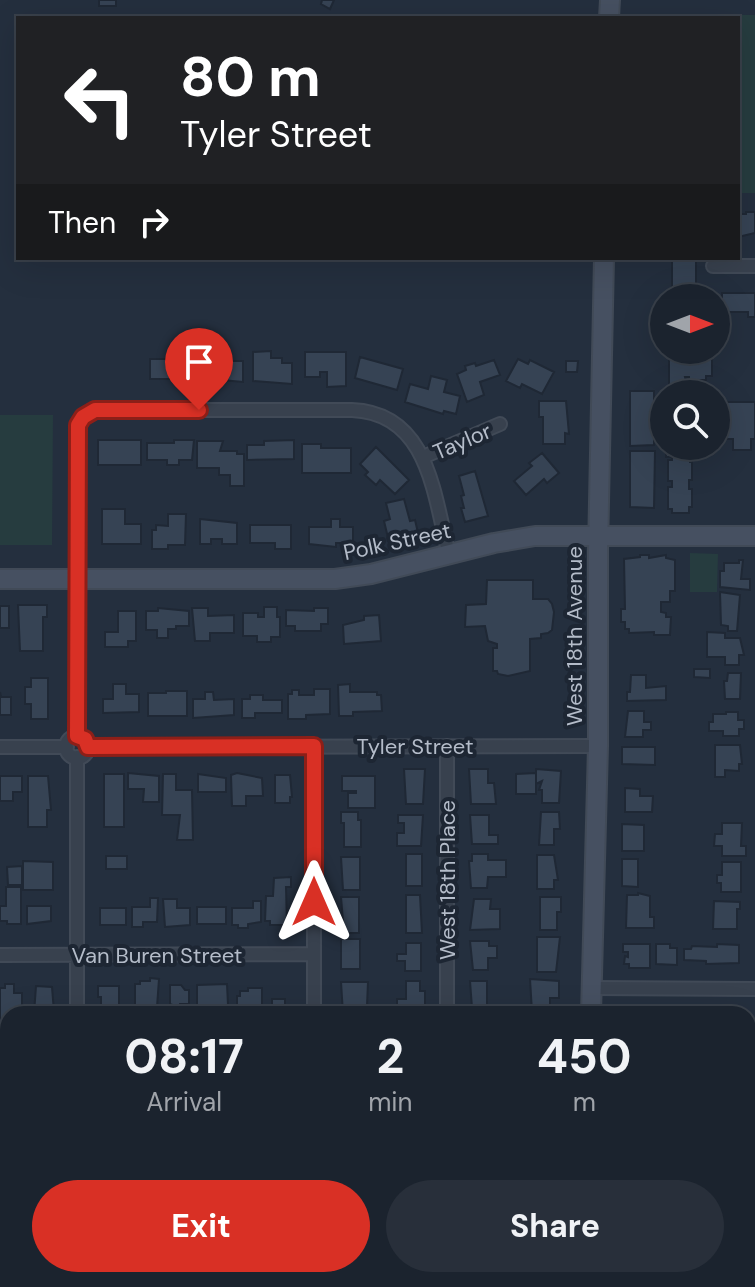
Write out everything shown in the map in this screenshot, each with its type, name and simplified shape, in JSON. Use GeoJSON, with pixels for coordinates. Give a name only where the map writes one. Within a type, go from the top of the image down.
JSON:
{"type":"FeatureCollection","features":[{"type":"Feature","properties":{"kind":"main road","name":"West 18th Avenue"},"geometry":{"type":"LineString","coordinates":[[591,1006],[604,260]]}},
{"type":"Feature","properties":{"kind":"main road","name":"Polk Street"},"geometry":{"type":"LineString","coordinates":[[0,579],[335,579],[371,574],[520,538],[755,536]]}},
{"type":"Feature","properties":{"kind":"street"},"geometry":{"type":"LineString","coordinates":[[713,266],[755,266]]}},
{"type":"Feature","properties":{"kind":"street"},"geometry":{"type":"LineString","coordinates":[[77,736],[77,431],[83,417],[95,410],[362,410],[380,416],[397,425],[412,439],[423,457],[449,555]]}},
{"type":"Feature","properties":{"kind":"street","name":"Taylor"},"geometry":{"type":"LineString","coordinates":[[423,457],[500,424]]}},
{"type":"Feature","properties":{"kind":"street"},"geometry":{"type":"LineString","coordinates":[[77,736],[85,739],[88,747],[84,755],[77,757],[69,754],[67,747],[69,739],[77,736]]}},
{"type":"Feature","properties":{"kind":"street"},"geometry":{"type":"LineString","coordinates":[[314,746],[314,1006]]}},
{"type":"Feature","properties":{"kind":"street","name":"West 18th Place"},"geometry":{"type":"LineString","coordinates":[[447,746],[447,1006]]}},
{"type":"Feature","properties":{"kind":"street","name":"Tyler Street"},"geometry":{"type":"LineString","coordinates":[[88,747],[598,746]]}},
{"type":"Feature","properties":{"kind":"street"},"geometry":{"type":"LineString","coordinates":[[0,747],[67,747]]}},
{"type":"Feature","properties":{"kind":"street"},"geometry":{"type":"LineString","coordinates":[[77,757],[77,1006]]}},
{"type":"Feature","properties":{"kind":"street","name":"Van Buren Street"},"geometry":{"type":"LineString","coordinates":[[0,955],[314,954]]}},
{"type":"Feature","properties":{"kind":"street"},"geometry":{"type":"LineString","coordinates":[[592,988],[755,989]]}},
{"type":"Feature","properties":{"kind":"green space"},"geometry":{"type":"Polygon","coordinates":[[[755,15],[755,193],[740,193],[740,16],[632,16],[755,15]]]}},
{"type":"Feature","properties":{"kind":"green space"},"geometry":{"type":"Polygon","coordinates":[[[0,415],[53,415],[52,545],[0,545],[0,415]]]}},
{"type":"Feature","properties":{"kind":"green space"},"geometry":{"type":"Polygon","coordinates":[[[690,553],[718,554],[717,592],[690,592],[690,553]]]}},
{"type":"Feature","properties":{"kind":"building"},"geometry":{"type":"Polygon","coordinates":[[[99,0],[116,0],[116,6],[99,6],[99,0]]]}},
{"type":"Feature","properties":{"kind":"building"},"geometry":{"type":"Polygon","coordinates":[[[322,0],[334,0],[330,9],[321,4],[322,0]]]}},
{"type":"Feature","properties":{"kind":"building"},"geometry":{"type":"Polygon","coordinates":[[[755,212],[755,233],[740,237],[740,214],[755,212]]]}},
{"type":"Feature","properties":{"kind":"building"},"geometry":{"type":"Polygon","coordinates":[[[672,260],[696,260],[696,284],[672,284],[672,260]]]}},
{"type":"Feature","properties":{"kind":"building"},"geometry":{"type":"Polygon","coordinates":[[[730,293],[755,293],[755,317],[748,317],[748,312],[730,312],[730,293]]]}},
{"type":"Feature","properties":{"kind":"building"},"geometry":{"type":"Polygon","coordinates":[[[271,351],[271,358],[282,358],[282,363],[292,363],[292,384],[253,381],[253,352],[271,351]]]}},
{"type":"Feature","properties":{"kind":"building"},"geometry":{"type":"Polygon","coordinates":[[[305,352],[346,352],[346,386],[327,387],[327,372],[320,372],[320,377],[305,377],[305,352]]]}},
{"type":"Feature","properties":{"kind":"building"},"geometry":{"type":"Polygon","coordinates":[[[360,357],[403,369],[397,390],[355,378],[360,357]]]}},
{"type":"Feature","properties":{"kind":"building"},"geometry":{"type":"Polygon","coordinates":[[[150,359],[191,359],[191,384],[177,384],[177,379],[150,379],[150,359]]]}},
{"type":"Feature","properties":{"kind":"building"},"geometry":{"type":"Polygon","coordinates":[[[518,359],[528,364],[530,360],[554,372],[542,394],[522,384],[520,388],[506,381],[518,359]]]}},
{"type":"Feature","properties":{"kind":"building"},"geometry":{"type":"Polygon","coordinates":[[[494,360],[500,375],[480,382],[484,395],[467,402],[457,374],[466,370],[465,366],[494,360]]]}},
{"type":"Feature","properties":{"kind":"building"},"geometry":{"type":"Polygon","coordinates":[[[200,361],[243,361],[243,382],[200,378],[200,361]]]}},
{"type":"Feature","properties":{"kind":"building"},"geometry":{"type":"Polygon","coordinates":[[[566,361],[578,361],[577,372],[566,372],[566,361]]]}},
{"type":"Feature","properties":{"kind":"building"},"geometry":{"type":"Polygon","coordinates":[[[669,364],[712,364],[712,376],[706,376],[706,380],[689,380],[685,377],[686,380],[669,380],[669,364]]]}},
{"type":"Feature","properties":{"kind":"building"},"geometry":{"type":"Polygon","coordinates":[[[431,376],[447,380],[444,392],[460,396],[456,414],[444,411],[443,414],[405,402],[410,384],[428,389],[431,376]]]}},
{"type":"Feature","properties":{"kind":"building"},"geometry":{"type":"Polygon","coordinates":[[[630,391],[650,391],[650,445],[630,446],[630,391]]]}},
{"type":"Feature","properties":{"kind":"building"},"geometry":{"type":"Polygon","coordinates":[[[539,401],[566,401],[569,434],[565,433],[565,444],[543,444],[543,417],[539,417],[539,401]]]}},
{"type":"Feature","properties":{"kind":"building"},"geometry":{"type":"Polygon","coordinates":[[[730,402],[755,402],[755,439],[751,439],[751,450],[733,450],[733,439],[730,439],[730,402]]]}},
{"type":"Feature","properties":{"kind":"building"},"geometry":{"type":"Polygon","coordinates":[[[98,440],[141,440],[141,465],[98,465],[98,440]]]}},
{"type":"Feature","properties":{"kind":"building"},"geometry":{"type":"Polygon","coordinates":[[[174,440],[194,440],[192,460],[179,460],[179,465],[167,465],[167,460],[147,460],[147,443],[174,443],[174,440]]]}},
{"type":"Feature","properties":{"kind":"building"},"geometry":{"type":"Polygon","coordinates":[[[294,440],[294,459],[247,460],[247,445],[294,440]]]}},
{"type":"Feature","properties":{"kind":"building"},"geometry":{"type":"Polygon","coordinates":[[[197,441],[223,441],[220,451],[244,454],[244,486],[230,486],[230,475],[219,475],[219,468],[197,468],[197,441]]]}},
{"type":"Feature","properties":{"kind":"building"},"geometry":{"type":"Polygon","coordinates":[[[302,444],[321,444],[321,448],[351,448],[351,473],[302,473],[302,444]]]}},
{"type":"Feature","properties":{"kind":"building"},"geometry":{"type":"Polygon","coordinates":[[[376,447],[409,480],[395,494],[380,480],[376,485],[365,475],[368,472],[360,464],[376,447]]]}},
{"type":"Feature","properties":{"kind":"building"},"geometry":{"type":"Polygon","coordinates":[[[630,451],[650,451],[650,460],[655,460],[654,508],[630,507],[630,451]]]}},
{"type":"Feature","properties":{"kind":"building"},"geometry":{"type":"Polygon","coordinates":[[[542,453],[559,473],[547,483],[544,479],[526,495],[514,481],[542,453]]]}},
{"type":"Feature","properties":{"kind":"building"},"geometry":{"type":"Polygon","coordinates":[[[668,460],[692,462],[689,489],[692,489],[692,507],[689,507],[689,513],[672,513],[672,509],[668,509],[668,487],[672,487],[672,481],[668,481],[668,460]]]}},
{"type":"Feature","properties":{"kind":"building"},"geometry":{"type":"Polygon","coordinates":[[[475,471],[488,516],[465,522],[461,508],[464,508],[461,496],[464,495],[459,476],[475,471]]]}},
{"type":"Feature","properties":{"kind":"building"},"geometry":{"type":"Polygon","coordinates":[[[404,499],[410,521],[415,520],[419,537],[398,543],[398,540],[389,542],[384,521],[390,519],[386,503],[404,499]]]}},
{"type":"Feature","properties":{"kind":"building"},"geometry":{"type":"Polygon","coordinates":[[[102,509],[125,509],[125,524],[141,524],[141,544],[102,544],[102,509]]]}},
{"type":"Feature","properties":{"kind":"building"},"geometry":{"type":"Polygon","coordinates":[[[168,514],[186,514],[185,545],[152,549],[152,530],[156,530],[156,525],[168,526],[168,514]]]}},
{"type":"Feature","properties":{"kind":"building"},"geometry":{"type":"Polygon","coordinates":[[[200,519],[237,523],[237,544],[222,544],[222,539],[211,539],[211,544],[200,544],[200,519]]]}},
{"type":"Feature","properties":{"kind":"building"},"geometry":{"type":"Polygon","coordinates":[[[331,519],[340,519],[340,527],[353,527],[353,543],[336,543],[336,547],[309,544],[309,527],[331,527],[331,519]]]}},
{"type":"Feature","properties":{"kind":"building"},"geometry":{"type":"Polygon","coordinates":[[[250,525],[291,525],[291,549],[275,549],[275,543],[250,543],[250,525]]]}},
{"type":"Feature","properties":{"kind":"building"},"geometry":{"type":"Polygon","coordinates":[[[649,555],[649,558],[666,555],[666,558],[675,560],[675,591],[670,591],[670,602],[661,602],[661,612],[671,617],[670,635],[629,633],[625,622],[621,622],[621,609],[625,609],[624,559],[649,555]]]}},
{"type":"Feature","properties":{"kind":"building"},"geometry":{"type":"Polygon","coordinates":[[[743,560],[741,579],[750,579],[750,590],[720,587],[720,571],[724,571],[724,563],[739,563],[743,560]]]}},
{"type":"Feature","properties":{"kind":"building"},"geometry":{"type":"Polygon","coordinates":[[[487,580],[533,580],[533,599],[548,599],[552,604],[552,630],[541,634],[541,638],[530,639],[530,671],[508,676],[493,671],[493,648],[497,648],[497,644],[488,641],[485,626],[465,627],[466,605],[486,604],[487,580]]]}},
{"type":"Feature","properties":{"kind":"building"},"geometry":{"type":"Polygon","coordinates":[[[720,592],[740,595],[737,631],[728,631],[728,626],[721,625],[720,592]]]}},
{"type":"Feature","properties":{"kind":"building"},"geometry":{"type":"Polygon","coordinates":[[[18,605],[47,605],[47,617],[43,617],[43,651],[20,651],[18,605]]]}},
{"type":"Feature","properties":{"kind":"building"},"geometry":{"type":"Polygon","coordinates":[[[0,606],[9,606],[9,628],[0,628],[0,606]]]}},
{"type":"Feature","properties":{"kind":"building"},"geometry":{"type":"Polygon","coordinates":[[[264,607],[277,607],[280,637],[271,637],[271,642],[257,642],[257,636],[243,636],[243,613],[258,613],[258,617],[264,617],[264,607]]]}},
{"type":"Feature","properties":{"kind":"building"},"geometry":{"type":"Polygon","coordinates":[[[158,608],[189,611],[189,626],[168,629],[168,638],[157,638],[157,630],[146,630],[146,611],[158,611],[158,608]]]}},
{"type":"Feature","properties":{"kind":"building"},"geometry":{"type":"Polygon","coordinates":[[[192,608],[208,608],[208,616],[234,615],[234,633],[210,633],[210,641],[195,641],[192,608]]]}},
{"type":"Feature","properties":{"kind":"building"},"geometry":{"type":"Polygon","coordinates":[[[314,608],[328,608],[328,624],[321,624],[321,631],[295,631],[295,626],[286,626],[286,610],[314,611],[314,608]]]}},
{"type":"Feature","properties":{"kind":"building"},"geometry":{"type":"Polygon","coordinates":[[[118,611],[136,611],[136,641],[128,641],[128,647],[105,647],[105,632],[118,632],[118,611]]]}},
{"type":"Feature","properties":{"kind":"building"},"geometry":{"type":"Polygon","coordinates":[[[379,615],[381,641],[344,644],[343,625],[364,620],[364,616],[379,615]]]}},
{"type":"Feature","properties":{"kind":"building"},"geometry":{"type":"Polygon","coordinates":[[[707,632],[725,633],[725,638],[740,638],[744,655],[739,655],[739,665],[725,665],[725,657],[707,657],[707,632]]]}},
{"type":"Feature","properties":{"kind":"building"},"geometry":{"type":"Polygon","coordinates":[[[694,669],[710,669],[710,678],[694,677],[694,669]]]}},
{"type":"Feature","properties":{"kind":"building"},"geometry":{"type":"Polygon","coordinates":[[[728,673],[741,673],[740,699],[725,699],[724,681],[727,681],[728,673]]]}},
{"type":"Feature","properties":{"kind":"building"},"geometry":{"type":"Polygon","coordinates":[[[631,675],[646,675],[646,688],[666,686],[666,700],[627,701],[631,675]]]}},
{"type":"Feature","properties":{"kind":"building"},"geometry":{"type":"Polygon","coordinates":[[[31,678],[48,678],[48,719],[31,719],[31,704],[25,704],[25,687],[31,687],[31,678]]]}},
{"type":"Feature","properties":{"kind":"building"},"geometry":{"type":"Polygon","coordinates":[[[113,684],[126,684],[126,694],[139,694],[139,712],[103,713],[103,699],[113,699],[113,684]]]}},
{"type":"Feature","properties":{"kind":"building"},"geometry":{"type":"Polygon","coordinates":[[[350,684],[350,692],[377,692],[381,695],[382,711],[339,716],[338,685],[350,684]]]}},
{"type":"Feature","properties":{"kind":"building"},"geometry":{"type":"Polygon","coordinates":[[[314,689],[330,689],[330,714],[288,719],[288,694],[299,690],[299,695],[314,695],[314,689]]]}},
{"type":"Feature","properties":{"kind":"building"},"geometry":{"type":"Polygon","coordinates":[[[187,691],[187,716],[148,716],[148,693],[187,691]]]}},
{"type":"Feature","properties":{"kind":"building"},"geometry":{"type":"Polygon","coordinates":[[[0,692],[1,697],[11,697],[11,715],[0,715],[0,692]]]}},
{"type":"Feature","properties":{"kind":"building"},"geometry":{"type":"Polygon","coordinates":[[[205,692],[213,692],[214,700],[234,699],[234,715],[193,718],[193,699],[205,699],[205,692]]]}},
{"type":"Feature","properties":{"kind":"building"},"geometry":{"type":"Polygon","coordinates":[[[250,695],[263,695],[263,700],[282,700],[282,713],[255,713],[255,718],[242,718],[242,699],[250,699],[250,695]]]}},
{"type":"Feature","properties":{"kind":"building"},"geometry":{"type":"Polygon","coordinates":[[[628,711],[644,711],[644,722],[651,722],[651,730],[643,730],[643,737],[625,737],[628,711]]]}},
{"type":"Feature","properties":{"kind":"building"},"geometry":{"type":"Polygon","coordinates":[[[738,712],[738,720],[744,720],[744,729],[739,729],[739,736],[723,736],[723,731],[709,731],[713,714],[738,712]]]}},
{"type":"Feature","properties":{"kind":"building"},"geometry":{"type":"Polygon","coordinates":[[[715,745],[740,745],[742,764],[739,764],[739,771],[725,770],[725,777],[715,777],[715,745]]]}},
{"type":"Feature","properties":{"kind":"building"},"geometry":{"type":"Polygon","coordinates":[[[622,747],[655,747],[655,765],[622,764],[622,747]]]}},
{"type":"Feature","properties":{"kind":"building"},"geometry":{"type":"Polygon","coordinates":[[[404,769],[425,769],[423,804],[406,804],[404,769]]]}},
{"type":"Feature","properties":{"kind":"building"},"geometry":{"type":"Polygon","coordinates":[[[469,769],[488,769],[488,783],[494,783],[496,804],[471,804],[469,769]]]}},
{"type":"Feature","properties":{"kind":"building"},"geometry":{"type":"Polygon","coordinates":[[[536,769],[561,771],[559,803],[542,803],[542,790],[539,790],[542,781],[536,784],[536,769]]]}},
{"type":"Feature","properties":{"kind":"building"},"geometry":{"type":"Polygon","coordinates":[[[128,773],[159,776],[159,802],[143,802],[144,789],[128,789],[128,773]]]}},
{"type":"Feature","properties":{"kind":"building"},"geometry":{"type":"Polygon","coordinates":[[[237,773],[262,778],[263,796],[246,796],[246,806],[232,806],[231,775],[237,773]]]}},
{"type":"Feature","properties":{"kind":"building"},"geometry":{"type":"Polygon","coordinates":[[[536,773],[536,794],[516,794],[516,774],[536,773]]]}},
{"type":"Feature","properties":{"kind":"building"},"geometry":{"type":"Polygon","coordinates":[[[104,774],[124,774],[124,827],[104,827],[104,774]]]}},
{"type":"Feature","properties":{"kind":"building"},"geometry":{"type":"Polygon","coordinates":[[[163,774],[176,774],[176,790],[192,790],[193,840],[177,840],[180,815],[162,815],[163,774]]]}},
{"type":"Feature","properties":{"kind":"building"},"geometry":{"type":"Polygon","coordinates":[[[198,774],[226,778],[226,792],[198,792],[198,774]]]}},
{"type":"Feature","properties":{"kind":"building"},"geometry":{"type":"Polygon","coordinates":[[[275,775],[290,775],[290,803],[275,803],[275,775]]]}},
{"type":"Feature","properties":{"kind":"building"},"geometry":{"type":"Polygon","coordinates":[[[0,776],[22,776],[22,792],[13,792],[13,801],[0,801],[0,776]]]}},
{"type":"Feature","properties":{"kind":"building"},"geometry":{"type":"Polygon","coordinates":[[[28,776],[48,776],[51,810],[47,810],[47,827],[28,827],[28,776]]]}},
{"type":"Feature","properties":{"kind":"building"},"geometry":{"type":"Polygon","coordinates":[[[342,776],[375,776],[375,808],[348,808],[348,793],[356,791],[342,791],[342,776]]]}},
{"type":"Feature","properties":{"kind":"building"},"geometry":{"type":"Polygon","coordinates":[[[625,788],[640,789],[640,796],[653,796],[652,812],[625,812],[625,788]]]}},
{"type":"Feature","properties":{"kind":"building"},"geometry":{"type":"Polygon","coordinates":[[[341,812],[358,812],[361,847],[344,847],[341,812]]]}},
{"type":"Feature","properties":{"kind":"building"},"geometry":{"type":"Polygon","coordinates":[[[541,812],[559,812],[560,829],[554,829],[554,845],[539,845],[541,812]]]}},
{"type":"Feature","properties":{"kind":"building"},"geometry":{"type":"Polygon","coordinates":[[[398,815],[423,815],[421,846],[397,846],[397,833],[404,833],[404,823],[398,823],[398,815]]]}},
{"type":"Feature","properties":{"kind":"building"},"geometry":{"type":"Polygon","coordinates":[[[470,815],[489,815],[489,835],[498,835],[498,844],[472,844],[470,815]]]}},
{"type":"Feature","properties":{"kind":"building"},"geometry":{"type":"Polygon","coordinates":[[[722,823],[742,823],[741,846],[746,846],[746,856],[722,856],[722,846],[714,846],[715,834],[722,834],[722,823]]]}},
{"type":"Feature","properties":{"kind":"building"},"geometry":{"type":"Polygon","coordinates":[[[622,824],[644,825],[644,851],[622,851],[622,824]]]}},
{"type":"Feature","properties":{"kind":"building"},"geometry":{"type":"Polygon","coordinates":[[[406,854],[422,854],[422,886],[406,886],[406,854]]]}},
{"type":"Feature","properties":{"kind":"building"},"geometry":{"type":"Polygon","coordinates":[[[472,854],[488,854],[488,860],[506,860],[506,877],[488,877],[487,888],[471,888],[469,861],[472,861],[472,854]]]}},
{"type":"Feature","properties":{"kind":"building"},"geometry":{"type":"Polygon","coordinates":[[[537,855],[554,855],[558,880],[554,880],[554,889],[537,889],[537,855]]]}},
{"type":"Feature","properties":{"kind":"building"},"geometry":{"type":"Polygon","coordinates":[[[106,856],[127,856],[127,869],[106,869],[106,856]]]}},
{"type":"Feature","properties":{"kind":"building"},"geometry":{"type":"Polygon","coordinates":[[[341,857],[360,857],[360,890],[343,890],[341,857]]]}},
{"type":"Feature","properties":{"kind":"building"},"geometry":{"type":"Polygon","coordinates":[[[622,859],[638,859],[638,887],[622,886],[622,859]]]}},
{"type":"Feature","properties":{"kind":"building"},"geometry":{"type":"Polygon","coordinates":[[[23,861],[53,862],[53,890],[23,890],[23,861]]]}},
{"type":"Feature","properties":{"kind":"building"},"geometry":{"type":"Polygon","coordinates":[[[722,862],[741,862],[741,892],[721,892],[717,875],[722,875],[722,862]]]}},
{"type":"Feature","properties":{"kind":"building"},"geometry":{"type":"Polygon","coordinates":[[[22,866],[22,885],[8,885],[7,867],[22,866]]]}},
{"type":"Feature","properties":{"kind":"building"},"geometry":{"type":"Polygon","coordinates":[[[291,877],[291,887],[286,887],[287,925],[270,925],[270,921],[265,921],[266,896],[273,896],[274,878],[291,877]]]}},
{"type":"Feature","properties":{"kind":"building"},"geometry":{"type":"Polygon","coordinates":[[[6,887],[21,887],[21,924],[0,921],[0,906],[6,906],[6,887]]]}},
{"type":"Feature","properties":{"kind":"building"},"geometry":{"type":"Polygon","coordinates":[[[638,893],[650,896],[650,917],[654,917],[654,928],[626,928],[627,895],[638,893]]]}},
{"type":"Feature","properties":{"kind":"building"},"geometry":{"type":"Polygon","coordinates":[[[406,895],[420,895],[422,933],[406,933],[406,895]]]}},
{"type":"Feature","properties":{"kind":"building"},"geometry":{"type":"Polygon","coordinates":[[[341,897],[359,897],[359,933],[344,933],[341,897]]]}},
{"type":"Feature","properties":{"kind":"building"},"geometry":{"type":"Polygon","coordinates":[[[540,897],[561,897],[557,930],[540,930],[540,897]]]}},
{"type":"Feature","properties":{"kind":"building"},"geometry":{"type":"Polygon","coordinates":[[[150,898],[158,898],[157,922],[143,922],[143,927],[132,927],[132,907],[150,907],[150,898]]]}},
{"type":"Feature","properties":{"kind":"building"},"geometry":{"type":"Polygon","coordinates":[[[163,899],[177,899],[177,908],[190,908],[190,925],[165,927],[163,899]]]}},
{"type":"Feature","properties":{"kind":"building"},"geometry":{"type":"Polygon","coordinates":[[[474,899],[491,899],[490,909],[500,909],[500,929],[470,930],[474,899]]]}},
{"type":"Feature","properties":{"kind":"building"},"geometry":{"type":"Polygon","coordinates":[[[253,901],[261,901],[261,922],[248,924],[248,928],[232,925],[232,908],[253,908],[253,901]]]}},
{"type":"Feature","properties":{"kind":"building"},"geometry":{"type":"Polygon","coordinates":[[[714,901],[740,902],[737,929],[713,929],[714,901]]]}},
{"type":"Feature","properties":{"kind":"building"},"geometry":{"type":"Polygon","coordinates":[[[27,906],[51,906],[51,921],[27,924],[27,906]]]}},
{"type":"Feature","properties":{"kind":"building"},"geometry":{"type":"Polygon","coordinates":[[[197,907],[226,907],[226,924],[197,924],[197,907]]]}},
{"type":"Feature","properties":{"kind":"building"},"geometry":{"type":"Polygon","coordinates":[[[100,908],[126,908],[126,925],[100,925],[100,908]]]}},
{"type":"Feature","properties":{"kind":"building"},"geometry":{"type":"Polygon","coordinates":[[[537,937],[560,937],[556,972],[537,972],[537,937]]]}},
{"type":"Feature","properties":{"kind":"building"},"geometry":{"type":"Polygon","coordinates":[[[341,939],[360,939],[360,969],[341,969],[341,939]]]}},
{"type":"Feature","properties":{"kind":"building"},"geometry":{"type":"Polygon","coordinates":[[[470,941],[489,941],[489,946],[497,946],[497,958],[488,958],[488,970],[473,970],[470,941]]]}},
{"type":"Feature","properties":{"kind":"building"},"geometry":{"type":"Polygon","coordinates":[[[406,943],[421,943],[421,971],[405,971],[405,961],[397,961],[397,954],[406,954],[406,943]]]}},
{"type":"Feature","properties":{"kind":"building"},"geometry":{"type":"Polygon","coordinates":[[[623,944],[650,944],[650,968],[629,968],[629,964],[624,964],[628,952],[623,952],[623,944]]]}},
{"type":"Feature","properties":{"kind":"building"},"geometry":{"type":"Polygon","coordinates":[[[656,944],[670,944],[670,948],[677,948],[677,965],[656,964],[656,944]]]}},
{"type":"Feature","properties":{"kind":"building"},"geometry":{"type":"Polygon","coordinates":[[[717,944],[739,945],[739,963],[706,964],[706,961],[684,960],[684,949],[691,949],[692,946],[717,947],[717,944]]]}},
{"type":"Feature","properties":{"kind":"building"},"geometry":{"type":"Polygon","coordinates":[[[150,978],[159,979],[157,1006],[135,1006],[135,984],[150,981],[150,978]]]}},
{"type":"Feature","properties":{"kind":"building"},"geometry":{"type":"Polygon","coordinates":[[[530,979],[559,981],[559,998],[550,998],[550,1006],[532,1006],[530,979]]]}},
{"type":"Feature","properties":{"kind":"building"},"geometry":{"type":"Polygon","coordinates":[[[406,981],[420,981],[420,991],[425,991],[425,1006],[397,1006],[397,999],[406,999],[406,981]]]}},
{"type":"Feature","properties":{"kind":"building"},"geometry":{"type":"Polygon","coordinates":[[[470,981],[487,981],[487,1006],[472,1006],[470,981]]]}},
{"type":"Feature","properties":{"kind":"building"},"geometry":{"type":"Polygon","coordinates":[[[341,982],[368,982],[367,1006],[342,1006],[341,982]]]}},
{"type":"Feature","properties":{"kind":"building"},"geometry":{"type":"Polygon","coordinates":[[[5,984],[14,984],[14,993],[22,993],[22,1006],[0,1006],[0,988],[5,988],[5,984]]]}},
{"type":"Feature","properties":{"kind":"building"},"geometry":{"type":"Polygon","coordinates":[[[227,984],[228,1005],[197,1005],[197,985],[227,984]]]}},
{"type":"Feature","properties":{"kind":"building"},"geometry":{"type":"Polygon","coordinates":[[[170,985],[181,985],[189,990],[189,1004],[170,1004],[170,985]]]}},
{"type":"Feature","properties":{"kind":"building"},"geometry":{"type":"Polygon","coordinates":[[[36,986],[52,987],[54,1006],[35,1006],[36,986]]]}},
{"type":"Feature","properties":{"kind":"building"},"geometry":{"type":"Polygon","coordinates":[[[98,986],[119,986],[119,1006],[101,1006],[101,997],[98,997],[98,986]]]}},
{"type":"Feature","properties":{"kind":"building"},"geometry":{"type":"Polygon","coordinates":[[[248,988],[262,988],[262,1006],[237,1006],[240,991],[248,991],[248,988]]]}},
{"type":"Feature","properties":{"kind":"building"},"geometry":{"type":"Polygon","coordinates":[[[272,999],[285,999],[285,1006],[272,1006],[272,999]]]}},
{"type":"Feature","properties":{"kind":"route"},"geometry":{"type":"LineString","coordinates":[[199,410],[95,410],[83,417],[78,425],[77,736],[85,739],[88,747],[314,746],[314,902]]}}]}
